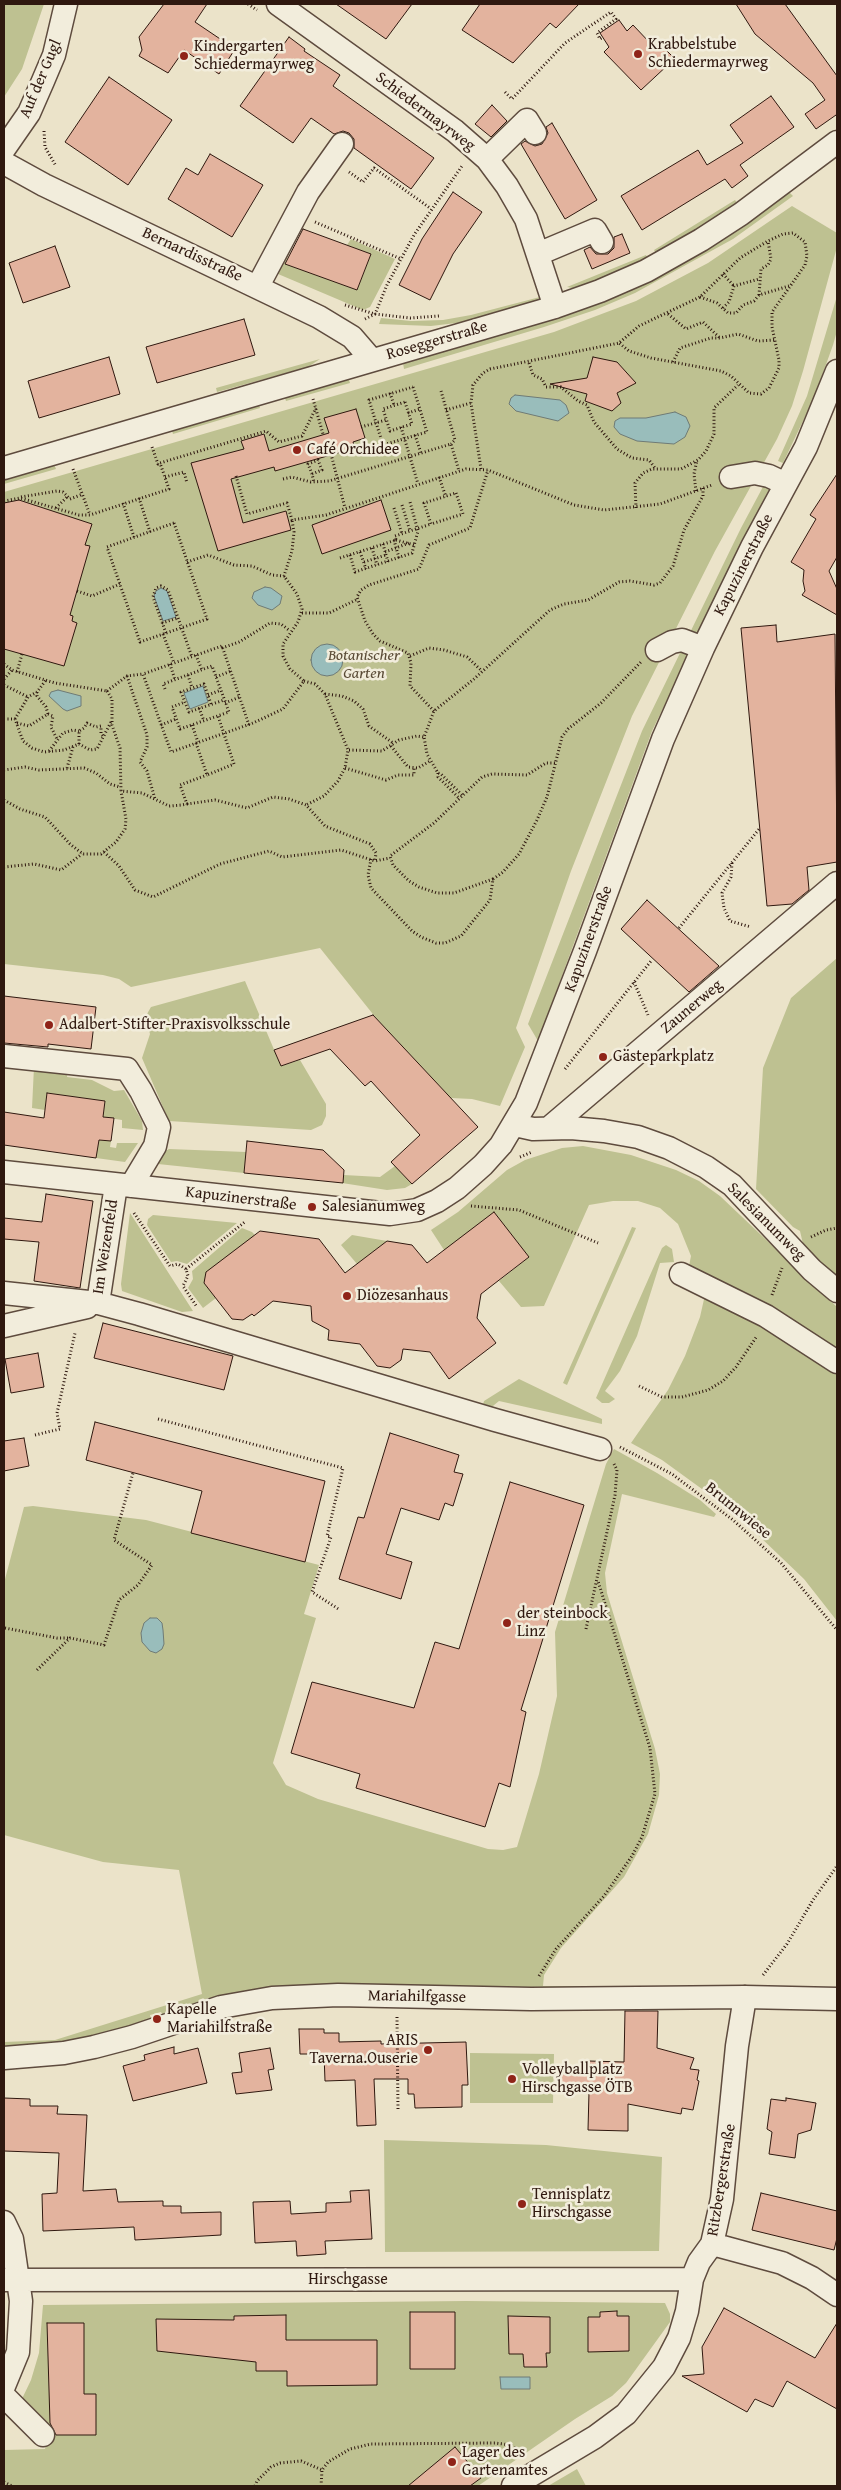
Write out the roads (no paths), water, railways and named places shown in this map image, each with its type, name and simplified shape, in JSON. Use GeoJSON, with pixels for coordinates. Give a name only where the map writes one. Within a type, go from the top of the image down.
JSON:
{"type":"FeatureCollection","features":[{"type":"Feature","properties":{"kind":"street","name":"Auf der Gugl"},"geometry":{"type":"LineString","coordinates":[[4,149],[29,113],[43,81],[54,55],[66,4]]}},
{"type":"Feature","properties":{"kind":"street","name":"Schiedermayrweg"},"geometry":{"type":"LineString","coordinates":[[270,9],[455,130],[476,160],[507,186],[526,219],[556,307]]}},
{"type":"Feature","properties":{"kind":"street"},"geometry":{"type":"LineString","coordinates":[[476,160],[527,120],[535,133]]}},
{"type":"Feature","properties":{"kind":"street","name":"Roseggerstraße"},"geometry":{"type":"LineString","coordinates":[[4,468],[556,307],[646,271],[700,240],[741,214],[837,142]]}},
{"type":"Feature","properties":{"kind":"street"},"geometry":{"type":"LineString","coordinates":[[258,286],[296,214],[320,174],[342,144]]}},
{"type":"Feature","properties":{"kind":"street","name":"Bernardisstraße"},"geometry":{"type":"LineString","coordinates":[[4,163],[44,186],[258,286],[319,317],[352,337],[372,360]]}},
{"type":"Feature","properties":{"kind":"street"},"geometry":{"type":"LineString","coordinates":[[538,254],[596,230],[602,242]]}},
{"type":"Feature","properties":{"kind":"street","name":"Kapuzinerstraße"},"geometry":{"type":"LineString","coordinates":[[4,1172],[126,1193],[364,1213],[402,1213],[426,1207],[457,1188],[493,1155],[515,1125],[535,1082],[663,739],[703,648],[752,547],[806,447],[836,380]]}},
{"type":"Feature","properties":{"kind":"street"},"geometry":{"type":"LineString","coordinates":[[731,477],[755,473],[769,476],[786,484]]}},
{"type":"Feature","properties":{"kind":"street"},"geometry":{"type":"LineString","coordinates":[[657,650],[672,642],[682,640],[703,648]]}},
{"type":"Feature","properties":{"kind":"street","name":"Zaunerweg"},"geometry":{"type":"LineString","coordinates":[[548,1128],[837,883]]}},
{"type":"Feature","properties":{"kind":"street"},"geometry":{"type":"LineString","coordinates":[[4,1056],[127,1069],[141,1091],[159,1127],[155,1146],[126,1193]]}},
{"type":"Feature","properties":{"kind":"street","name":"Salesianumweg"},"geometry":{"type":"LineString","coordinates":[[515,1125],[533,1129],[604,1131],[638,1137],[669,1148],[706,1167],[732,1185],[793,1249],[837,1291]]}},
{"type":"Feature","properties":{"kind":"street","name":"Im Weizenfeld"},"geometry":{"type":"LineString","coordinates":[[4,1326],[88,1307],[126,1193]]}},
{"type":"Feature","properties":{"kind":"street"},"geometry":{"type":"LineString","coordinates":[[681,1274],[766,1316],[837,1362]]}},
{"type":"Feature","properties":{"kind":"street"},"geometry":{"type":"LineString","coordinates":[[4,1293],[88,1307],[600,1449]]}},
{"type":"Feature","properties":{"kind":"street","name":"Mariahilfgasse"},"geometry":{"type":"LineString","coordinates":[[4,2058],[64,2053],[94,2047],[132,2037],[245,2001],[338,1995],[531,1999],[745,1997],[837,1999]]}},
{"type":"Feature","properties":{"kind":"street","name":"Ritzbergerstraße"},"geometry":{"type":"LineString","coordinates":[[513,2486],[595,2437],[626,2414],[647,2391],[664,2367],[679,2338],[687,2311],[692,2279],[699,2262],[712,2244],[722,2199],[737,2046],[745,1997]]}},
{"type":"Feature","properties":{"kind":"street"},"geometry":{"type":"LineString","coordinates":[[4,2222],[12,2240],[12,2280],[21,2328],[18,2352],[4,2386]]}},
{"type":"Feature","properties":{"kind":"street"},"geometry":{"type":"LineString","coordinates":[[712,2244],[782,2263],[812,2278],[837,2295]]}},
{"type":"Feature","properties":{"kind":"street","name":"Hirschgasse"},"geometry":{"type":"LineString","coordinates":[[12,2280],[692,2279]]}},
{"type":"Feature","properties":{"kind":"street"},"geometry":{"type":"LineString","coordinates":[[4,2396],[44,2435]]}},
{"type":"Feature","properties":{"kind":"water"},"geometry":{"type":"Polygon","coordinates":[[[515,395],[560,400],[566,405],[569,413],[558,421],[516,411],[509,404],[511,398],[515,395]]]}},
{"type":"Feature","properties":{"kind":"water"},"geometry":{"type":"Polygon","coordinates":[[[675,412],[686,417],[690,426],[685,437],[674,444],[637,441],[620,434],[614,427],[615,421],[620,418],[646,418],[675,412]]]}},
{"type":"Feature","properties":{"kind":"water"},"geometry":{"type":"Polygon","coordinates":[[[265,587],[271,588],[282,596],[280,604],[272,610],[258,605],[252,598],[254,592],[265,587]]]}},
{"type":"Feature","properties":{"kind":"water"},"geometry":{"type":"Polygon","coordinates":[[[161,588],[167,591],[176,617],[163,621],[154,596],[156,591],[161,588]]]}},
{"type":"Feature","properties":{"kind":"water"},"geometry":{"type":"Polygon","coordinates":[[[327,644],[333,645],[338,649],[342,654],[342,666],[338,671],[333,675],[327,676],[321,675],[316,671],[312,666],[311,660],[312,654],[316,649],[321,645],[327,644]]]}},
{"type":"Feature","properties":{"kind":"water"},"geometry":{"type":"Polygon","coordinates":[[[203,686],[208,702],[190,709],[184,693],[203,686]]]}},
{"type":"Feature","properties":{"kind":"water"},"geometry":{"type":"Polygon","coordinates":[[[58,690],[81,696],[81,706],[67,711],[63,709],[49,696],[51,692],[58,690]]]}},
{"type":"Feature","properties":{"kind":"water"},"geometry":{"type":"Polygon","coordinates":[[[150,1618],[157,1618],[162,1623],[164,1644],[162,1649],[156,1653],[150,1651],[142,1642],[141,1633],[144,1623],[150,1618]]]}},
{"type":"Feature","properties":{"kind":"water"},"geometry":{"type":"Polygon","coordinates":[[[500,2377],[530,2377],[530,2389],[501,2389],[500,2377]]]}},
{"type":"Feature","properties":{"kind":"place","name":"Krabbelstube Schiedermayrweg"},"geometry":{"type":"Point","coordinates":[638,54]}},
{"type":"Feature","properties":{"kind":"place","name":"Kindergarten Schiedermayrweg"},"geometry":{"type":"Point","coordinates":[184,56]}},
{"type":"Feature","properties":{"kind":"place","name":"Café Orchidee"},"geometry":{"type":"Point","coordinates":[297,450]}},
{"type":"Feature","properties":{"kind":"place","name":"Adalbert-Stifter-Praxisvolksschule"},"geometry":{"type":"Point","coordinates":[49,1025]}},
{"type":"Feature","properties":{"kind":"place","name":"Gästeparkplatz"},"geometry":{"type":"Point","coordinates":[603,1057]}},
{"type":"Feature","properties":{"kind":"place","name":"Salesianumweg"},"geometry":{"type":"Point","coordinates":[312,1207]}},
{"type":"Feature","properties":{"kind":"place","name":"Diözesanhaus"},"geometry":{"type":"Point","coordinates":[347,1296]}},
{"type":"Feature","properties":{"kind":"place","name":"der steinbock Linz"},"geometry":{"type":"Point","coordinates":[507,1623]}},
{"type":"Feature","properties":{"kind":"place","name":"Kapelle Mariahilfstraße"},"geometry":{"type":"Point","coordinates":[157,2019]}},
{"type":"Feature","properties":{"kind":"place","name":"ARIS Taverna.Ouserie"},"geometry":{"type":"Point","coordinates":[428,2050]}},
{"type":"Feature","properties":{"kind":"place","name":"Volleyballplatz Hirschgasse ÖTB"},"geometry":{"type":"Point","coordinates":[512,2079]}},
{"type":"Feature","properties":{"kind":"place","name":"Tennisplatz Hirschgasse"},"geometry":{"type":"Point","coordinates":[522,2204]}},
{"type":"Feature","properties":{"kind":"place","name":"Lager des Gartenamtes"},"geometry":{"type":"Point","coordinates":[452,2462]}},
{"type":"Feature","properties":{"kind":"park label","name":"Botanischer Garten"},"geometry":{"type":"Point","coordinates":[364,665]}}]}
